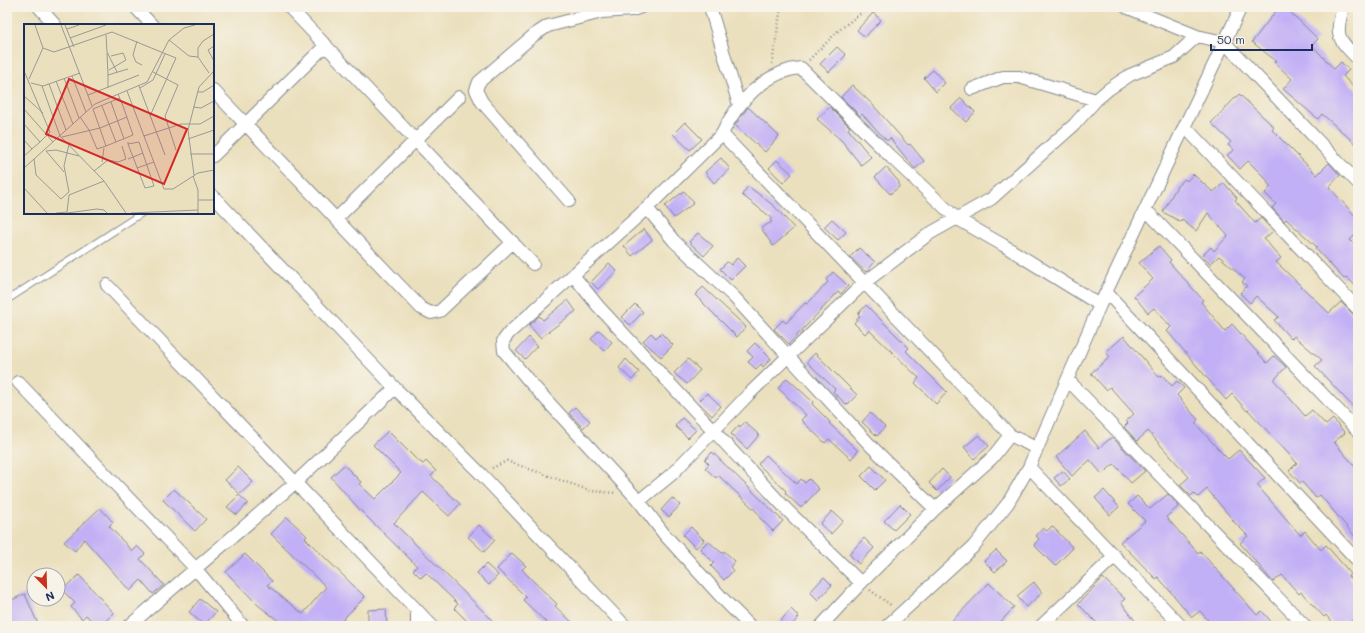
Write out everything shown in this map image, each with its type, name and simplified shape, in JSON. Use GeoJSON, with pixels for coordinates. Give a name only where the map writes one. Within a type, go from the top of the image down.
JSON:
{"type":"FeatureCollection","features":[{"type":"Feature","properties":{"kind":"street"},"geometry":{"type":"LineString","coordinates":[[39,7],[54,24]]}},
{"type":"Feature","properties":{"kind":"street"},"geometry":{"type":"LineString","coordinates":[[135,7],[151,24]]}},
{"type":"Feature","properties":{"kind":"street"},"geometry":{"type":"LineString","coordinates":[[289,7],[533,264]]}},
{"type":"Feature","properties":{"kind":"street"},"geometry":{"type":"LineString","coordinates":[[569,201],[482,102],[476,90],[477,86],[479,82],[534,35],[548,26],[602,12],[632,10],[640,7]]}},
{"type":"Feature","properties":{"kind":"street"},"geometry":{"type":"LineString","coordinates":[[710,7],[739,105]]}},
{"type":"Feature","properties":{"kind":"street"},"geometry":{"type":"LineString","coordinates":[[1126,7],[1197,36],[1224,42],[1358,183]]}},
{"type":"Feature","properties":{"kind":"street"},"geometry":{"type":"LineString","coordinates":[[887,626],[973,547],[1008,503],[1029,467],[1036,448],[1068,380],[1100,305],[1241,7]]}},
{"type":"Feature","properties":{"kind":"street"},"geometry":{"type":"LineString","coordinates":[[1343,7],[1338,26],[1339,36],[1343,43],[1358,59]]}},
{"type":"Feature","properties":{"kind":"street"},"geometry":{"type":"LineString","coordinates":[[639,501],[672,474],[748,395],[790,357],[864,283],[929,234],[991,199],[1074,125],[1096,100],[1130,76],[1174,57],[1197,36]]}},
{"type":"Feature","properties":{"kind":"street"},"geometry":{"type":"LineString","coordinates":[[214,155],[326,46]]}},
{"type":"Feature","properties":{"kind":"street"},"geometry":{"type":"LineString","coordinates":[[750,626],[714,590],[664,534],[639,501],[628,491],[504,351],[503,340],[647,208],[722,134],[728,120],[739,105],[769,79],[790,69],[801,68],[892,158],[956,218],[1100,305]]}},
{"type":"Feature","properties":{"kind":"street"},"geometry":{"type":"LineString","coordinates":[[972,89],[1003,76],[1019,77],[1096,100]]}},
{"type":"Feature","properties":{"kind":"street"},"geometry":{"type":"LineString","coordinates":[[214,91],[421,308],[431,313],[440,311],[513,242]]}},
{"type":"Feature","properties":{"kind":"street"},"geometry":{"type":"LineString","coordinates":[[336,219],[459,97]]}},
{"type":"Feature","properties":{"kind":"street"},"geometry":{"type":"LineString","coordinates":[[1185,127],[1358,309]]}},
{"type":"Feature","properties":{"kind":"street"},"geometry":{"type":"LineString","coordinates":[[722,134],[1010,435],[1036,448]]}},
{"type":"Feature","properties":{"kind":"street"},"geometry":{"type":"LineString","coordinates":[[214,197],[395,388],[482,474],[625,626]]}},
{"type":"Feature","properties":{"kind":"street"},"geometry":{"type":"LineString","coordinates":[[647,208],[674,241],[734,297],[870,445],[935,509]]}},
{"type":"Feature","properties":{"kind":"street"},"geometry":{"type":"LineString","coordinates":[[1146,210],[1358,431]]}},
{"type":"Feature","properties":{"kind":"street"},"geometry":{"type":"LineString","coordinates":[[573,275],[598,306],[715,430],[787,510],[861,583]]}},
{"type":"Feature","properties":{"kind":"street"},"geometry":{"type":"LineString","coordinates":[[106,285],[296,482],[432,626]]}},
{"type":"Feature","properties":{"kind":"street"},"geometry":{"type":"LineString","coordinates":[[1107,293],[1358,561]]}},
{"type":"Feature","properties":{"kind":"street"},"geometry":{"type":"LineString","coordinates":[[1068,380],[1305,626]]}},
{"type":"Feature","properties":{"kind":"street"},"geometry":{"type":"LineString","coordinates":[[18,382],[195,568],[243,626]]}},
{"type":"Feature","properties":{"kind":"street"},"geometry":{"type":"LineString","coordinates":[[129,626],[296,482],[395,388]]}},
{"type":"Feature","properties":{"kind":"street"},"geometry":{"type":"LineString","coordinates":[[821,626],[861,583],[935,509],[992,458],[1010,435]]}},
{"type":"Feature","properties":{"kind":"street"},"geometry":{"type":"LineString","coordinates":[[1029,467],[1181,626]]}},
{"type":"Feature","properties":{"kind":"street"},"geometry":{"type":"LineString","coordinates":[[1041,626],[1114,556]]}},
{"type":"Feature","properties":{"kind":"street"},"geometry":{"type":"LineString","coordinates":[[417,626],[418,611]]}},
{"type":"Feature","properties":{"kind":"lane"},"geometry":{"type":"LineString","coordinates":[[7,300],[140,214]]}},
{"type":"Feature","properties":{"kind":"path"},"geometry":{"type":"LineString","coordinates":[[769,79],[781,7]]}},
{"type":"Feature","properties":{"kind":"path"},"geometry":{"type":"LineString","coordinates":[[801,68],[839,30],[869,7]]}},
{"type":"Feature","properties":{"kind":"path"},"geometry":{"type":"LineString","coordinates":[[482,474],[507,462],[591,491],[606,494],[628,491]]}},
{"type":"Feature","properties":{"kind":"path"},"geometry":{"type":"LineString","coordinates":[[861,583],[901,612]]}},
{"type":"Feature","properties":{"kind":"building"},"geometry":{"type":"Polygon","coordinates":[[[1279,7],[1285,7],[1318,39],[1312,45],[1334,69],[1341,62],[1349,70],[1343,76],[1358,92],[1358,146],[1322,114],[1318,119],[1283,89],[1292,79],[1274,62],[1276,61],[1252,42],[1279,7]]]}},
{"type":"Feature","properties":{"kind":"building"},"geometry":{"type":"Polygon","coordinates":[[[873,13],[881,20],[865,37],[857,30],[873,13]]]}},
{"type":"Feature","properties":{"kind":"building"},"geometry":{"type":"Polygon","coordinates":[[[837,47],[846,55],[829,72],[820,64],[837,47]]]}},
{"type":"Feature","properties":{"kind":"building"},"geometry":{"type":"Polygon","coordinates":[[[933,70],[945,83],[936,92],[924,78],[933,70]]]}},
{"type":"Feature","properties":{"kind":"building"},"geometry":{"type":"Polygon","coordinates":[[[852,85],[872,104],[908,145],[910,144],[924,161],[915,169],[890,138],[887,141],[862,114],[860,116],[841,97],[852,85]]]}},
{"type":"Feature","properties":{"kind":"building"},"geometry":{"type":"Polygon","coordinates":[[[1239,94],[1274,127],[1272,130],[1317,175],[1329,163],[1340,175],[1329,187],[1358,219],[1358,232],[1350,240],[1358,249],[1358,289],[1347,277],[1344,279],[1315,248],[1317,247],[1286,219],[1284,221],[1272,208],[1276,204],[1265,193],[1271,187],[1267,182],[1268,181],[1248,161],[1240,169],[1227,155],[1234,150],[1228,145],[1231,142],[1211,123],[1239,94]]]}},
{"type":"Feature","properties":{"kind":"building"},"geometry":{"type":"Polygon","coordinates":[[[961,98],[975,112],[966,122],[951,108],[961,98]]]}},
{"type":"Feature","properties":{"kind":"building"},"geometry":{"type":"Polygon","coordinates":[[[748,107],[779,136],[765,152],[735,125],[748,107]]]}},
{"type":"Feature","properties":{"kind":"building"},"geometry":{"type":"Polygon","coordinates":[[[830,107],[850,127],[848,129],[871,157],[861,165],[842,141],[817,119],[830,107]]]}},
{"type":"Feature","properties":{"kind":"building"},"geometry":{"type":"Polygon","coordinates":[[[685,122],[702,139],[690,150],[673,134],[685,122]]]}},
{"type":"Feature","properties":{"kind":"building"},"geometry":{"type":"Polygon","coordinates":[[[721,158],[730,169],[714,183],[705,172],[721,158]]]}},
{"type":"Feature","properties":{"kind":"building"},"geometry":{"type":"Polygon","coordinates":[[[777,160],[792,174],[783,183],[769,168],[777,160]]]}},
{"type":"Feature","properties":{"kind":"building"},"geometry":{"type":"Polygon","coordinates":[[[886,167],[899,182],[899,187],[890,194],[875,177],[886,167]]]}},
{"type":"Feature","properties":{"kind":"building"},"geometry":{"type":"Polygon","coordinates":[[[1193,174],[1213,192],[1224,183],[1237,198],[1235,200],[1255,223],[1261,218],[1273,231],[1264,239],[1281,258],[1276,262],[1329,313],[1341,302],[1358,317],[1358,412],[1315,366],[1322,360],[1294,336],[1291,339],[1274,320],[1279,317],[1256,296],[1250,303],[1240,293],[1247,286],[1242,282],[1245,279],[1219,256],[1210,264],[1202,256],[1211,247],[1214,251],[1228,236],[1208,213],[1196,231],[1182,220],[1181,222],[1163,212],[1177,186],[1185,179],[1187,181],[1193,174]]]}},
{"type":"Feature","properties":{"kind":"building"},"geometry":{"type":"Polygon","coordinates":[[[748,186],[774,206],[794,228],[773,246],[761,228],[772,222],[770,220],[772,218],[742,195],[748,186]]]}},
{"type":"Feature","properties":{"kind":"building"},"geometry":{"type":"Polygon","coordinates":[[[684,191],[694,203],[674,218],[665,206],[684,191]]]}},
{"type":"Feature","properties":{"kind":"building"},"geometry":{"type":"Polygon","coordinates":[[[832,219],[846,232],[838,240],[824,227],[832,219]]]}},
{"type":"Feature","properties":{"kind":"building"},"geometry":{"type":"Polygon","coordinates":[[[644,229],[652,240],[632,256],[624,246],[644,229]]]}},
{"type":"Feature","properties":{"kind":"building"},"geometry":{"type":"Polygon","coordinates":[[[698,233],[713,246],[704,256],[689,242],[698,233]]]}},
{"type":"Feature","properties":{"kind":"building"},"geometry":{"type":"Polygon","coordinates":[[[1159,246],[1171,260],[1169,262],[1203,300],[1201,302],[1225,331],[1232,324],[1267,363],[1274,356],[1286,367],[1274,380],[1305,416],[1312,410],[1326,425],[1333,419],[1345,433],[1334,442],[1358,470],[1358,540],[1320,495],[1316,498],[1302,482],[1300,483],[1289,471],[1297,463],[1232,394],[1226,400],[1167,331],[1171,327],[1154,308],[1148,313],[1134,296],[1153,279],[1139,263],[1159,246]]]}},
{"type":"Feature","properties":{"kind":"building"},"geometry":{"type":"Polygon","coordinates":[[[859,248],[875,262],[866,272],[850,257],[859,248]]]}},
{"type":"Feature","properties":{"kind":"building"},"geometry":{"type":"Polygon","coordinates":[[[737,258],[745,266],[731,280],[720,269],[727,262],[731,265],[737,258]]]}},
{"type":"Feature","properties":{"kind":"building"},"geometry":{"type":"Polygon","coordinates":[[[609,263],[617,271],[598,289],[591,282],[609,263]]]}},
{"type":"Feature","properties":{"kind":"building"},"geometry":{"type":"Polygon","coordinates":[[[833,272],[848,286],[841,294],[838,292],[789,344],[774,329],[783,320],[786,323],[805,303],[807,304],[828,282],[826,280],[833,272]]]}},
{"type":"Feature","properties":{"kind":"building"},"geometry":{"type":"Polygon","coordinates":[[[703,287],[746,327],[737,337],[695,295],[703,287]]]}},
{"type":"Feature","properties":{"kind":"building"},"geometry":{"type":"Polygon","coordinates":[[[568,300],[576,311],[540,338],[529,325],[539,316],[543,320],[568,300]]]}},
{"type":"Feature","properties":{"kind":"building"},"geometry":{"type":"Polygon","coordinates":[[[635,304],[643,312],[630,325],[622,317],[635,304]]]}},
{"type":"Feature","properties":{"kind":"building"},"geometry":{"type":"Polygon","coordinates":[[[866,305],[909,348],[906,351],[947,392],[936,404],[915,383],[919,378],[869,330],[865,334],[854,323],[860,316],[858,314],[866,305]]]}},
{"type":"Feature","properties":{"kind":"building"},"geometry":{"type":"Polygon","coordinates":[[[599,330],[612,342],[604,351],[591,339],[599,330]]]}},
{"type":"Feature","properties":{"kind":"building"},"geometry":{"type":"Polygon","coordinates":[[[651,333],[656,338],[661,333],[673,345],[661,357],[643,341],[651,333]]]}},
{"type":"Feature","properties":{"kind":"building"},"geometry":{"type":"Polygon","coordinates":[[[1124,336],[1159,377],[1162,375],[1172,386],[1177,381],[1184,388],[1177,395],[1198,420],[1195,423],[1220,451],[1228,459],[1239,450],[1265,478],[1257,485],[1300,535],[1305,531],[1321,550],[1326,545],[1351,574],[1348,576],[1358,587],[1358,615],[1346,626],[1335,626],[1326,615],[1324,617],[1301,592],[1299,594],[1282,575],[1273,582],[1240,543],[1248,536],[1233,521],[1207,489],[1198,497],[1194,493],[1191,496],[1180,485],[1189,477],[1148,431],[1137,441],[1124,427],[1128,423],[1126,421],[1134,414],[1110,387],[1106,390],[1091,373],[1110,357],[1106,352],[1124,336]]]}},
{"type":"Feature","properties":{"kind":"building"},"geometry":{"type":"Polygon","coordinates":[[[529,337],[537,346],[525,359],[516,351],[529,337]]]}},
{"type":"Feature","properties":{"kind":"building"},"geometry":{"type":"Polygon","coordinates":[[[755,343],[771,359],[763,367],[761,364],[756,369],[748,362],[753,357],[747,351],[755,343]]]}},
{"type":"Feature","properties":{"kind":"building"},"geometry":{"type":"Polygon","coordinates":[[[815,353],[857,395],[847,405],[833,392],[835,389],[807,362],[815,353]]]}},
{"type":"Feature","properties":{"kind":"building"},"geometry":{"type":"Polygon","coordinates":[[[626,359],[639,372],[632,380],[619,368],[626,359]]]}},
{"type":"Feature","properties":{"kind":"building"},"geometry":{"type":"Polygon","coordinates":[[[688,359],[700,370],[687,384],[674,373],[688,359]]]}},
{"type":"Feature","properties":{"kind":"building"},"geometry":{"type":"Polygon","coordinates":[[[787,378],[813,402],[812,404],[830,422],[829,423],[858,451],[851,459],[829,439],[825,443],[801,420],[806,415],[778,388],[787,378]]]}},
{"type":"Feature","properties":{"kind":"building"},"geometry":{"type":"Polygon","coordinates":[[[707,393],[721,406],[712,416],[698,402],[707,393]]]}},
{"type":"Feature","properties":{"kind":"building"},"geometry":{"type":"Polygon","coordinates":[[[575,407],[590,421],[583,428],[569,413],[575,407]]]}},
{"type":"Feature","properties":{"kind":"building"},"geometry":{"type":"Polygon","coordinates":[[[870,413],[885,427],[877,436],[862,422],[870,413]]]}},
{"type":"Feature","properties":{"kind":"building"},"geometry":{"type":"Polygon","coordinates":[[[682,418],[696,430],[688,438],[675,426],[682,418]]]}},
{"type":"Feature","properties":{"kind":"building"},"geometry":{"type":"Polygon","coordinates":[[[745,422],[759,435],[747,449],[731,434],[739,425],[740,427],[745,422]]]}},
{"type":"Feature","properties":{"kind":"building"},"geometry":{"type":"Polygon","coordinates":[[[388,431],[415,458],[423,464],[426,461],[436,471],[431,476],[460,504],[449,516],[423,492],[394,523],[498,626],[472,626],[454,608],[458,604],[426,573],[421,578],[413,570],[417,566],[360,510],[331,477],[344,465],[361,482],[359,484],[375,499],[401,473],[373,445],[388,431]]]}},
{"type":"Feature","properties":{"kind":"building"},"geometry":{"type":"Polygon","coordinates":[[[1085,431],[1099,448],[1112,437],[1145,471],[1131,483],[1114,464],[1102,474],[1090,460],[1072,476],[1056,457],[1085,431]]]}},
{"type":"Feature","properties":{"kind":"building"},"geometry":{"type":"Polygon","coordinates":[[[979,435],[989,446],[974,459],[964,447],[979,435]]]}},
{"type":"Feature","properties":{"kind":"building"},"geometry":{"type":"Polygon","coordinates":[[[712,452],[783,521],[773,531],[759,517],[760,515],[718,475],[716,478],[705,468],[709,464],[705,460],[712,452]]]}},
{"type":"Feature","properties":{"kind":"building"},"geometry":{"type":"Polygon","coordinates":[[[766,455],[797,484],[801,479],[805,483],[809,479],[819,489],[802,507],[800,507],[785,493],[786,491],[758,464],[766,455]]]}},
{"type":"Feature","properties":{"kind":"building"},"geometry":{"type":"Polygon","coordinates":[[[871,466],[885,480],[875,490],[861,476],[871,466]]]}},
{"type":"Feature","properties":{"kind":"building"},"geometry":{"type":"Polygon","coordinates":[[[238,467],[253,482],[240,494],[225,480],[238,467]]]}},
{"type":"Feature","properties":{"kind":"building"},"geometry":{"type":"Polygon","coordinates":[[[942,469],[950,477],[937,491],[929,483],[942,469]]]}},
{"type":"Feature","properties":{"kind":"building"},"geometry":{"type":"Polygon","coordinates":[[[1063,471],[1070,479],[1061,486],[1054,478],[1063,471]]]}},
{"type":"Feature","properties":{"kind":"building"},"geometry":{"type":"Polygon","coordinates":[[[174,489],[206,519],[195,531],[163,500],[174,489]]]}},
{"type":"Feature","properties":{"kind":"building"},"geometry":{"type":"Polygon","coordinates":[[[1104,490],[1119,507],[1110,515],[1095,498],[1104,490]]]}},
{"type":"Feature","properties":{"kind":"building"},"geometry":{"type":"Polygon","coordinates":[[[1168,494],[1179,506],[1166,517],[1198,553],[1200,551],[1257,615],[1262,611],[1275,626],[1213,626],[1200,611],[1192,617],[1158,577],[1156,579],[1120,542],[1145,521],[1128,504],[1137,496],[1150,509],[1168,494]]]}},
{"type":"Feature","properties":{"kind":"building"},"geometry":{"type":"Polygon","coordinates":[[[239,495],[248,503],[237,515],[227,507],[239,495]]]}},
{"type":"Feature","properties":{"kind":"building"},"geometry":{"type":"Polygon","coordinates":[[[672,498],[680,505],[669,517],[661,510],[672,498]]]}},
{"type":"Feature","properties":{"kind":"building"},"geometry":{"type":"Polygon","coordinates":[[[900,504],[910,514],[894,530],[884,521],[900,504]]]}},
{"type":"Feature","properties":{"kind":"building"},"geometry":{"type":"Polygon","coordinates":[[[100,508],[113,522],[109,526],[132,551],[137,546],[145,554],[140,559],[164,585],[153,594],[141,580],[130,591],[84,539],[75,551],[64,542],[100,508]]]}},
{"type":"Feature","properties":{"kind":"building"},"geometry":{"type":"Polygon","coordinates":[[[832,511],[843,521],[831,534],[820,524],[832,511]]]}},
{"type":"Feature","properties":{"kind":"building"},"geometry":{"type":"Polygon","coordinates":[[[287,517],[307,536],[305,538],[365,597],[343,619],[348,626],[285,626],[258,605],[226,572],[245,554],[272,581],[267,585],[303,614],[326,587],[271,534],[287,517]]]}},
{"type":"Feature","properties":{"kind":"building"},"geometry":{"type":"Polygon","coordinates":[[[479,525],[495,540],[484,552],[468,537],[479,525]]]}},
{"type":"Feature","properties":{"kind":"building"},"geometry":{"type":"Polygon","coordinates":[[[1052,526],[1073,548],[1055,566],[1034,545],[1039,539],[1036,536],[1043,528],[1047,531],[1052,526]]]}},
{"type":"Feature","properties":{"kind":"building"},"geometry":{"type":"Polygon","coordinates":[[[691,527],[704,540],[696,548],[683,535],[691,527]]]}},
{"type":"Feature","properties":{"kind":"building"},"geometry":{"type":"Polygon","coordinates":[[[864,538],[874,548],[859,564],[849,554],[864,538]]]}},
{"type":"Feature","properties":{"kind":"building"},"geometry":{"type":"Polygon","coordinates":[[[708,541],[722,553],[724,551],[735,561],[730,567],[733,571],[724,580],[711,566],[714,563],[700,549],[708,541]]]}},
{"type":"Feature","properties":{"kind":"building"},"geometry":{"type":"Polygon","coordinates":[[[996,550],[1007,561],[995,572],[984,561],[996,550]]]}},
{"type":"Feature","properties":{"kind":"building"},"geometry":{"type":"Polygon","coordinates":[[[512,553],[526,566],[522,569],[528,576],[557,604],[555,606],[576,626],[550,626],[523,600],[526,597],[497,569],[512,553]]]}},
{"type":"Feature","properties":{"kind":"building"},"geometry":{"type":"Polygon","coordinates":[[[486,564],[498,575],[489,585],[477,573],[486,564]]]}},
{"type":"Feature","properties":{"kind":"building"},"geometry":{"type":"Polygon","coordinates":[[[79,575],[114,613],[100,626],[96,626],[86,615],[82,619],[71,607],[75,603],[66,594],[66,586],[79,575]]]}},
{"type":"Feature","properties":{"kind":"building"},"geometry":{"type":"Polygon","coordinates":[[[824,577],[832,585],[818,600],[810,592],[824,577]]]}},
{"type":"Feature","properties":{"kind":"building"},"geometry":{"type":"Polygon","coordinates":[[[1103,578],[1125,599],[1121,602],[1139,626],[1100,626],[1078,604],[1103,578]]]}},
{"type":"Feature","properties":{"kind":"building"},"geometry":{"type":"Polygon","coordinates":[[[1034,582],[1042,593],[1026,607],[1017,596],[1034,582]]]}},
{"type":"Feature","properties":{"kind":"building"},"geometry":{"type":"Polygon","coordinates":[[[989,583],[1014,607],[997,626],[947,626],[989,583]]]}},
{"type":"Feature","properties":{"kind":"building"},"geometry":{"type":"Polygon","coordinates":[[[25,594],[26,607],[31,607],[39,626],[14,626],[7,611],[7,602],[25,594]]]}},
{"type":"Feature","properties":{"kind":"building"},"geometry":{"type":"Polygon","coordinates":[[[200,599],[216,612],[204,625],[189,612],[200,599]]]}},
{"type":"Feature","properties":{"kind":"building"},"geometry":{"type":"Polygon","coordinates":[[[386,609],[387,626],[368,626],[368,610],[386,609]]]}},
{"type":"Feature","properties":{"kind":"building"},"geometry":{"type":"Polygon","coordinates":[[[791,609],[799,617],[791,626],[776,626],[791,609]]]}}]}
